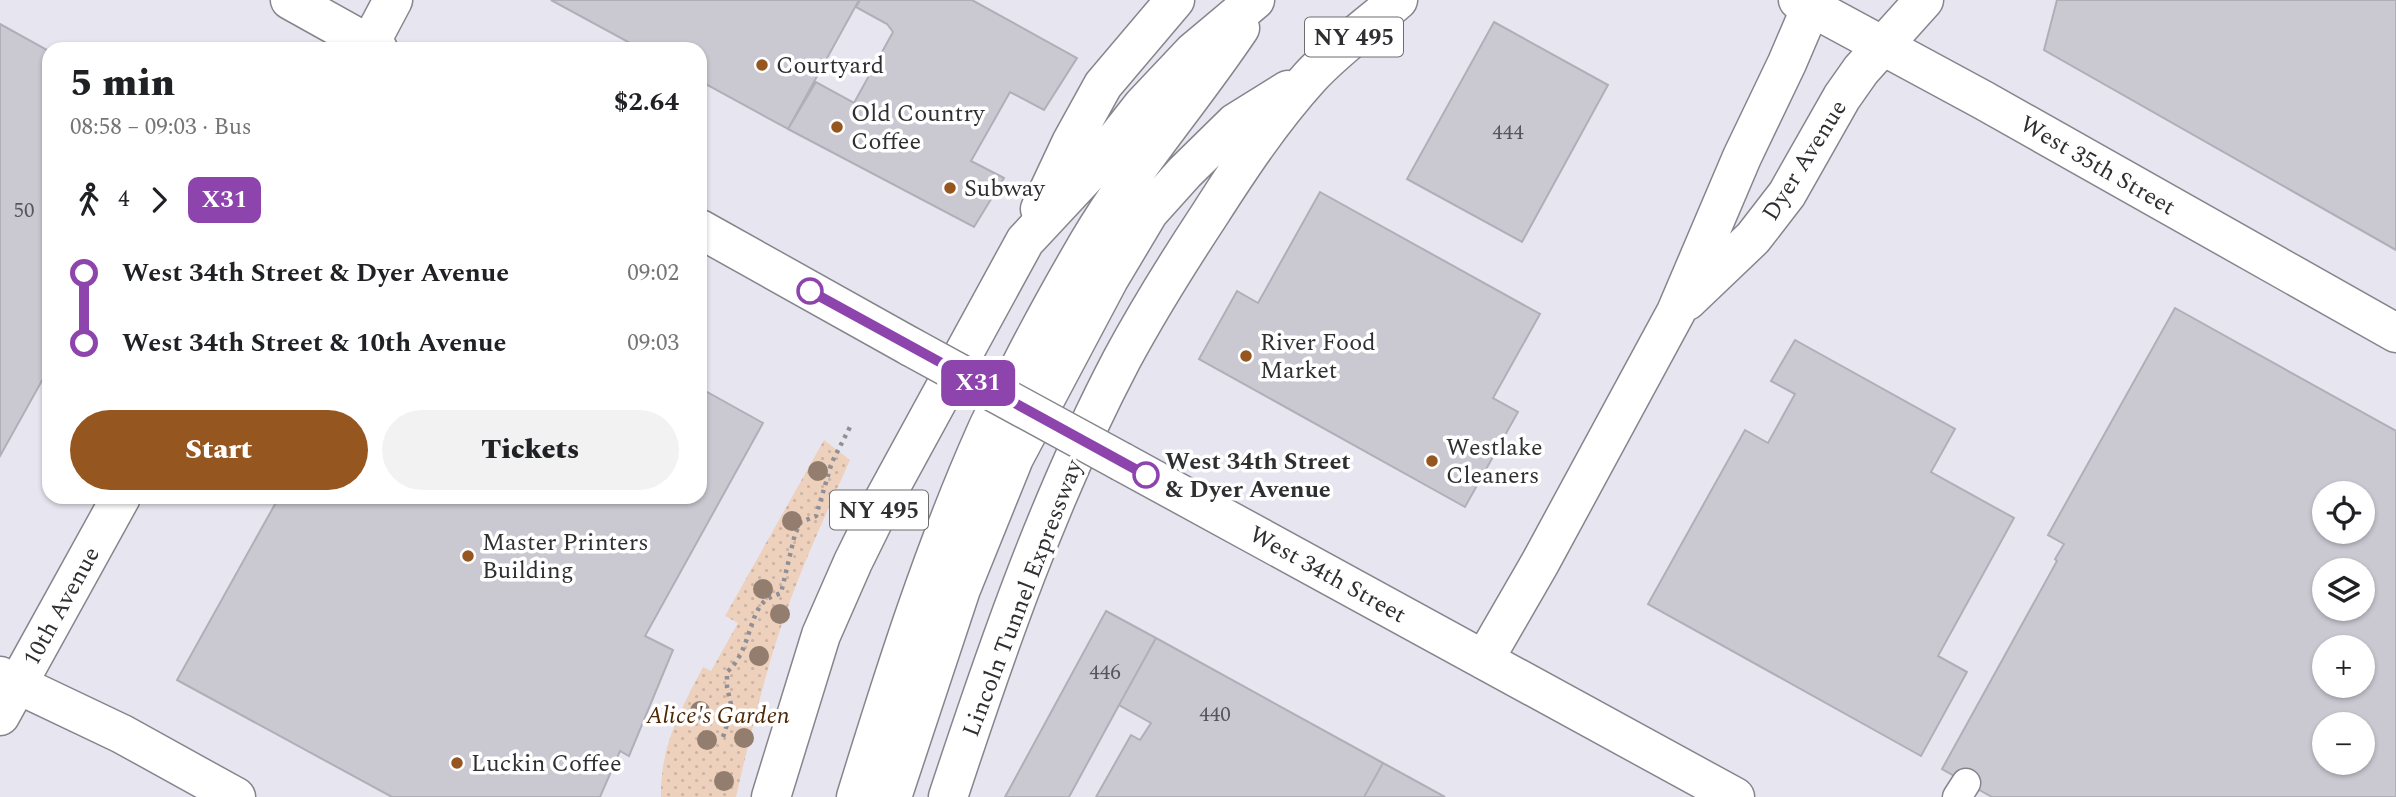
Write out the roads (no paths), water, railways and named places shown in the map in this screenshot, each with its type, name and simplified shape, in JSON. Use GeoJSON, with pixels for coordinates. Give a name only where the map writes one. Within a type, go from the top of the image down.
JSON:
{"type":"FeatureCollection","features":[{"type":"Feature","properties":{"kind":"main road"},"geometry":{"type":"LineString","coordinates":[[290,0],[362,42]]}},
{"type":"Feature","properties":{"kind":"main road"},"geometry":{"type":"LineString","coordinates":[[373,42],[393,0]]}},
{"type":"Feature","properties":{"kind":"main road"},"geometry":{"type":"LineString","coordinates":[[1025,241],[1071,143],[1104,85],[1175,0]]}},
{"type":"Feature","properties":{"kind":"main road"},"geometry":{"type":"LineString","coordinates":[[856,797],[929,572],[986,432],[1047,314],[1102,220],[1159,136],[1206,79],[1257,0]]}},
{"type":"Feature","properties":{"kind":"main road","name":"NY 495"},"geometry":{"type":"LineString","coordinates":[[771,797],[821,635],[853,562],[883,501],[1025,241],[1095,166],[1143,106],[1193,52],[1257,0]]}},
{"type":"Feature","properties":{"kind":"main road","name":"Lincoln Tunnel Expressway"},"geometry":{"type":"LineString","coordinates":[[948,797],[1012,612],[1072,463],[1122,359],[1173,270],[1267,131],[1311,76],[1398,0]]}},
{"type":"Feature","properties":{"kind":"main road","name":"Dyer Avenue"},"geometry":{"type":"LineString","coordinates":[[1676,312],[1753,238],[1787,194],[1842,97],[1861,70],[1924,0]]}},
{"type":"Feature","properties":{"kind":"main road","name":"Dyer Avenue"},"geometry":{"type":"LineString","coordinates":[[1484,660],[1540,563],[1676,312],[1742,157],[1787,63],[1808,2]]}},
{"type":"Feature","properties":{"kind":"main road","name":"West 35th Street"},"geometry":{"type":"LineString","coordinates":[[1808,2],[2396,333]]}},
{"type":"Feature","properties":{"kind":"main road"},"geometry":{"type":"LineString","coordinates":[[892,797],[961,589],[1014,458],[1109,279],[1149,212],[1185,172],[1236,123],[1311,76]]}},
{"type":"Feature","properties":{"kind":"main road","name":"West 34th Street"},"geometry":{"type":"LineString","coordinates":[[707,233],[1735,797]]}},
{"type":"Feature","properties":{"kind":"main road","name":"10th Avenue"},"geometry":{"type":"LineString","coordinates":[[6,693],[117,504]]}},
{"type":"Feature","properties":{"kind":"main road"},"geometry":{"type":"LineString","coordinates":[[6,693],[122,734],[236,797]]}},
{"type":"Feature","properties":{"kind":"place","name":"Courtyard"},"geometry":{"type":"Point","coordinates":[762,65]}},
{"type":"Feature","properties":{"kind":"place","name":"Old Country Coffee"},"geometry":{"type":"Point","coordinates":[837,127]}},
{"type":"Feature","properties":{"kind":"place","name":"Subway"},"geometry":{"type":"Point","coordinates":[950,188]}},
{"type":"Feature","properties":{"kind":"place","name":"River Food Market"},"geometry":{"type":"Point","coordinates":[1246,356]}},
{"type":"Feature","properties":{"kind":"place","name":"Westlake Cleaners"},"geometry":{"type":"Point","coordinates":[1432,461]}},
{"type":"Feature","properties":{"kind":"place","name":"West 34th Street & Dyer Avenue"},"geometry":{"type":"Point","coordinates":[1146,475]}},
{"type":"Feature","properties":{"kind":"place","name":"Master Printers Building"},"geometry":{"type":"Point","coordinates":[468,556]}},
{"type":"Feature","properties":{"kind":"place","name":"Luckin Coffee"},"geometry":{"type":"Point","coordinates":[457,763]}},
{"type":"Feature","properties":{"kind":"park label","name":"Alice's Garden"},"geometry":{"type":"Point","coordinates":[718,715]}}]}
